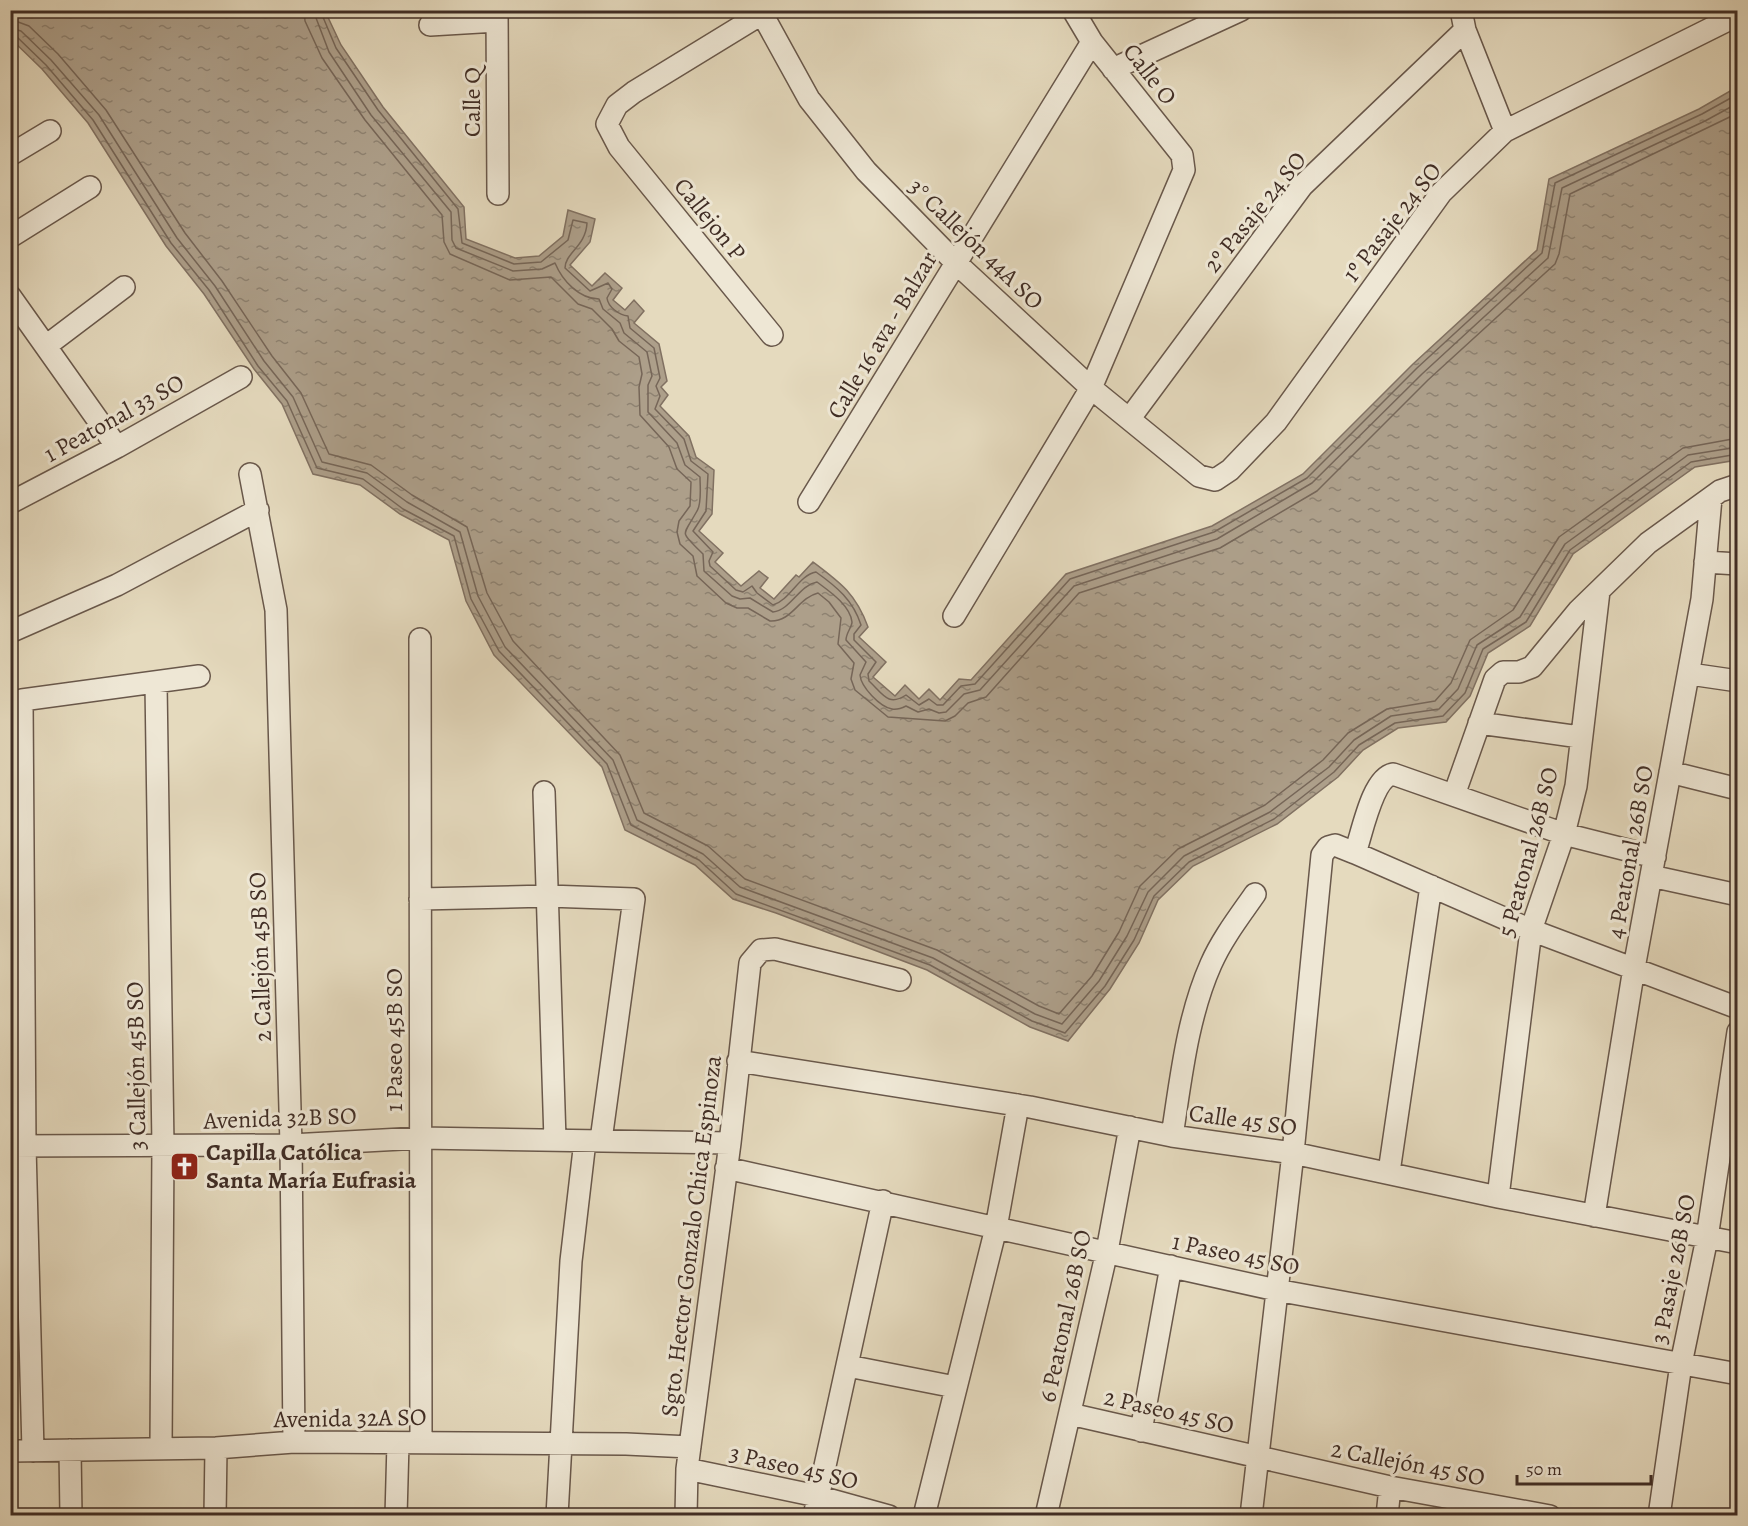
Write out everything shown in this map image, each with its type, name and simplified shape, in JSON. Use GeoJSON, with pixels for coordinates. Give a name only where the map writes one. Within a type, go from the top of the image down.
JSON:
{"type":"FeatureCollection","features":[{"type":"Feature","properties":{"kind":"street","name":"Calle O"},"geometry":{"type":"LineString","coordinates":[[1072,10],[1092,42],[1182,155],[1184,170],[1091,388]]}},
{"type":"Feature","properties":{"kind":"street"},"geometry":{"type":"LineString","coordinates":[[1113,69],[1241,10]]}},
{"type":"Feature","properties":{"kind":"street","name":"Callejon P"},"geometry":{"type":"LineString","coordinates":[[763,12],[624,99],[610,114],[607,124],[610,134],[772,335]]}},
{"type":"Feature","properties":{"kind":"street","name":"3° Callejón 44A SO"},"geometry":{"type":"LineString","coordinates":[[763,12],[809,99],[866,171],[956,263],[1091,388],[1199,476]]}},
{"type":"Feature","properties":{"kind":"street"},"geometry":{"type":"LineString","coordinates":[[430,25],[497,16]]}},
{"type":"Feature","properties":{"kind":"street","name":"Calle Q"},"geometry":{"type":"LineString","coordinates":[[497,16],[498,194]]}},
{"type":"Feature","properties":{"kind":"street","name":"1º Pasaje 24 SO"},"geometry":{"type":"LineString","coordinates":[[1199,476],[1215,480],[1223,476],[1276,422],[1441,193],[1505,131],[1726,16]]}},
{"type":"Feature","properties":{"kind":"street"},"geometry":{"type":"LineString","coordinates":[[1463,20],[1505,131]]}},
{"type":"Feature","properties":{"kind":"street","name":"2º Pasaje 24 SO"},"geometry":{"type":"LineString","coordinates":[[1130,418],[1302,186],[1463,20]]}},
{"type":"Feature","properties":{"kind":"street","name":"Calle 16 ava - Balzar"},"geometry":{"type":"LineString","coordinates":[[809,502],[1092,42]]}},
{"type":"Feature","properties":{"kind":"street"},"geometry":{"type":"LineString","coordinates":[[10,155],[50,132]]}},
{"type":"Feature","properties":{"kind":"street"},"geometry":{"type":"LineString","coordinates":[[10,237],[90,187]]}},
{"type":"Feature","properties":{"kind":"street"},"geometry":{"type":"LineString","coordinates":[[46,346],[124,287]]}},
{"type":"Feature","properties":{"kind":"street"},"geometry":{"type":"LineString","coordinates":[[10,296],[117,447]]}},
{"type":"Feature","properties":{"kind":"street","name":"1 Peatonal 33 SO"},"geometry":{"type":"LineString","coordinates":[[10,503],[117,447],[240,377]]}},
{"type":"Feature","properties":{"kind":"street"},"geometry":{"type":"LineString","coordinates":[[954,616],[1091,388]]}},
{"type":"Feature","properties":{"kind":"street","name":"2 Callejón 45B SO"},"geometry":{"type":"LineString","coordinates":[[250,474],[276,610],[291,1145],[294,1442]]}},
{"type":"Feature","properties":{"kind":"street"},"geometry":{"type":"LineString","coordinates":[[1454,795],[1495,679],[1503,672],[1519,672],[1532,667],[1579,610],[1610,577],[1648,543],[1720,491],[1737,485]]}},
{"type":"Feature","properties":{"kind":"street","name":"4 Peatonal 26B SO"},"geometry":{"type":"LineString","coordinates":[[1594,1216],[1634,968],[1690,674],[1702,599],[1711,498]]}},
{"type":"Feature","properties":{"kind":"street"},"geometry":{"type":"LineString","coordinates":[[10,632],[117,585],[258,510]]}},
{"type":"Feature","properties":{"kind":"street"},"geometry":{"type":"LineString","coordinates":[[1705,562],[1737,564]]}},
{"type":"Feature","properties":{"kind":"street","name":"5 Peatonal 26B SO"},"geometry":{"type":"LineString","coordinates":[[1498,1197],[1530,930],[1564,834],[1576,786],[1599,591]]}},
{"type":"Feature","properties":{"kind":"street","name":"1 Paseo 45B SO"},"geometry":{"type":"LineString","coordinates":[[420,639],[421,1442]]}},
{"type":"Feature","properties":{"kind":"street"},"geometry":{"type":"LineString","coordinates":[[1690,674],[1737,681]]}},
{"type":"Feature","properties":{"kind":"street"},"geometry":{"type":"LineString","coordinates":[[33,1451],[18,1146],[16,703],[200,676]]}},
{"type":"Feature","properties":{"kind":"street","name":"3 Callejón 45B SO"},"geometry":{"type":"LineString","coordinates":[[156,684],[163,1146],[161,1448]]}},
{"type":"Feature","properties":{"kind":"street"},"geometry":{"type":"LineString","coordinates":[[1479,723],[1580,737]]}},
{"type":"Feature","properties":{"kind":"street"},"geometry":{"type":"LineString","coordinates":[[1670,772],[1737,789]]}},
{"type":"Feature","properties":{"kind":"street"},"geometry":{"type":"LineString","coordinates":[[1355,853],[1376,790],[1385,777],[1393,774],[1737,895]]}},
{"type":"Feature","properties":{"kind":"street"},"geometry":{"type":"LineString","coordinates":[[544,792],[555,1140]]}},
{"type":"Feature","properties":{"kind":"street"},"geometry":{"type":"LineString","coordinates":[[1251,1515],[1293,1153],[1322,855],[1331,845],[1355,853],[1530,930],[1737,1008]]}},
{"type":"Feature","properties":{"kind":"street"},"geometry":{"type":"LineString","coordinates":[[1389,1172],[1431,886]]}},
{"type":"Feature","properties":{"kind":"street"},"geometry":{"type":"LineString","coordinates":[[1172,1136],[1191,1025],[1202,988],[1222,942],[1255,894]]}},
{"type":"Feature","properties":{"kind":"street"},"geometry":{"type":"LineString","coordinates":[[420,899],[548,896],[634,899],[571,1261],[559,1443],[557,1515]]}},
{"type":"Feature","properties":{"kind":"street","name":"Sgto. Hector Gonzalo Chica Espinoza"},"geometry":{"type":"LineString","coordinates":[[686,1515],[687,1469],[730,1143],[750,963],[761,950],[775,949],[900,980]]}},
{"type":"Feature","properties":{"kind":"street","name":"3 Pasaje 26B SO"},"geometry":{"type":"LineString","coordinates":[[1659,1515],[1681,1364],[1707,1238],[1737,1032]]}},
{"type":"Feature","properties":{"kind":"street","name":"Calle 45 SO"},"geometry":{"type":"LineString","coordinates":[[738,1061],[1018,1105],[1172,1136],[1293,1153],[1498,1197],[1737,1243]]}},
{"type":"Feature","properties":{"kind":"street"},"geometry":{"type":"LineString","coordinates":[[924,1515],[996,1228],[1018,1105]]}},
{"type":"Feature","properties":{"kind":"street","name":"6 Peatonal 26B SO"},"geometry":{"type":"LineString","coordinates":[[1046,1515],[1107,1251],[1130,1127]]}},
{"type":"Feature","properties":{"kind":"street","name":"Avenida 32B SO"},"geometry":{"type":"LineString","coordinates":[[18,1146],[291,1145],[420,1138],[730,1143]]}},
{"type":"Feature","properties":{"kind":"street","name":"1 Paseo 45 SO"},"geometry":{"type":"LineString","coordinates":[[726,1168],[1276,1290],[1737,1374]]}},
{"type":"Feature","properties":{"kind":"street"},"geometry":{"type":"LineString","coordinates":[[816,1506],[883,1201]]}},
{"type":"Feature","properties":{"kind":"street"},"geometry":{"type":"LineString","coordinates":[[1141,1431],[1171,1266]]}},
{"type":"Feature","properties":{"kind":"street"},"geometry":{"type":"LineString","coordinates":[[848,1366],[955,1387]]}},
{"type":"Feature","properties":{"kind":"street","name":"2 Paseo 45 SO"},"geometry":{"type":"LineString","coordinates":[[1070,1414],[1256,1457]]}},
{"type":"Feature","properties":{"kind":"street","name":"Avenida 32A SO"},"geometry":{"type":"LineString","coordinates":[[10,1451],[216,1448],[294,1442],[559,1443],[690,1447]]}},
{"type":"Feature","properties":{"kind":"street"},"geometry":{"type":"LineString","coordinates":[[396,1515],[398,1443]]}},
{"type":"Feature","properties":{"kind":"street"},"geometry":{"type":"LineString","coordinates":[[215,1515],[216,1448]]}},
{"type":"Feature","properties":{"kind":"street"},"geometry":{"type":"LineString","coordinates":[[70,1450],[71,1515]]}},
{"type":"Feature","properties":{"kind":"street","name":"2 Callejón 45 SO"},"geometry":{"type":"LineString","coordinates":[[1256,1457],[1390,1487],[1525,1513],[1550,1515]]}},
{"type":"Feature","properties":{"kind":"street","name":"3 Paseo 45 SO"},"geometry":{"type":"LineString","coordinates":[[687,1469],[816,1506],[889,1515]]}},
{"type":"Feature","properties":{"kind":"street"},"geometry":{"type":"LineString","coordinates":[[1387,1515],[1390,1487]]}},
{"type":"Feature","properties":{"kind":"water"},"geometry":{"type":"Polygon","coordinates":[[[10,11],[325,11],[341,45],[383,107],[464,207],[466,239],[515,258],[539,256],[563,236],[568,210],[595,219],[590,242],[570,265],[592,286],[605,273],[622,288],[613,300],[625,310],[634,300],[644,311],[634,323],[659,344],[667,381],[661,387],[668,395],[660,406],[689,436],[696,457],[714,470],[712,514],[699,531],[723,553],[715,562],[741,586],[759,571],[768,578],[760,588],[774,599],[796,575],[799,577],[813,562],[840,583],[853,597],[868,627],[859,637],[886,662],[873,677],[895,696],[905,685],[919,699],[929,689],[940,700],[959,679],[971,680],[1066,574],[1212,526],[1303,474],[1413,364],[1537,250],[1549,179],[1699,109],[1737,87],[1737,460],[1695,467],[1573,554],[1530,626],[1488,653],[1470,696],[1446,722],[1398,728],[1363,750],[1338,777],[1277,824],[1193,866],[1158,900],[1139,943],[1110,989],[1068,1041],[1030,1027],[927,970],[733,899],[695,865],[625,830],[602,767],[494,655],[466,601],[449,540],[400,514],[360,485],[313,474],[282,404],[254,369],[204,294],[166,246],[88,123],[42,69],[11,39],[10,11]]]}},
{"type":"Feature","properties":{"kind":"place","name":"Capilla Católica Santa María Eufrasia"},"geometry":{"type":"Point","coordinates":[185,1166]}}]}
